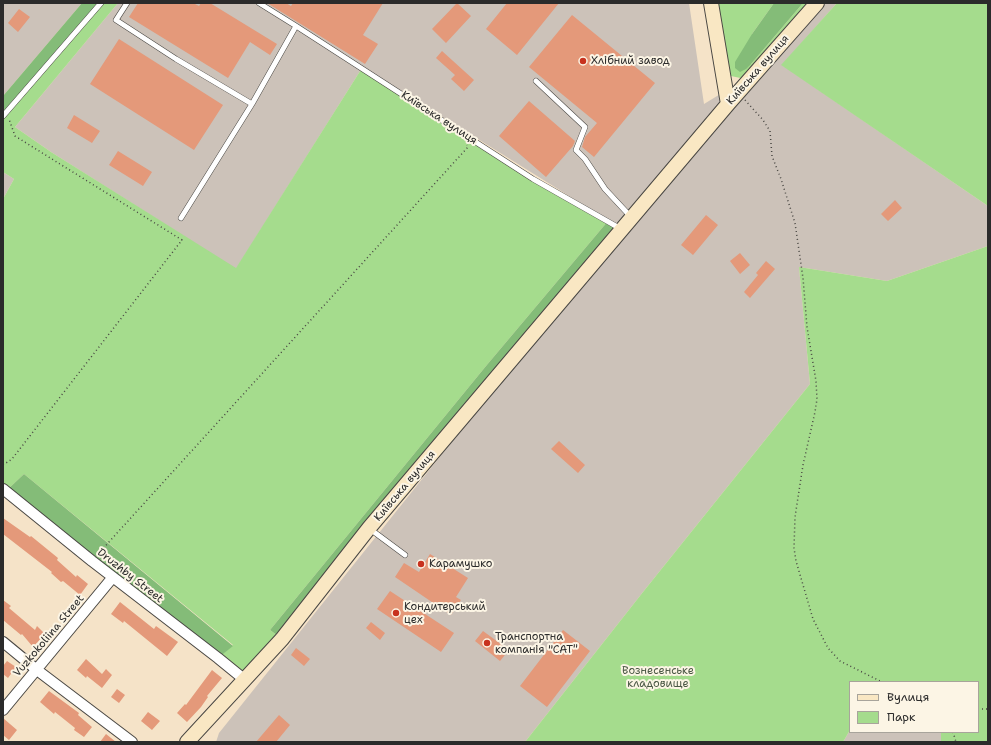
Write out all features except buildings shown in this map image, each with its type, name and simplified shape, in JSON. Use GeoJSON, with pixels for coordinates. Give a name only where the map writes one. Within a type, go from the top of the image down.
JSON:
{"type":"FeatureCollection","features":[{"type":"Feature","properties":{"kind":"main road"},"geometry":{"type":"LineString","coordinates":[[711,3],[728,104]]}},
{"type":"Feature","properties":{"kind":"main road","name":"Київська вулиця"},"geometry":{"type":"LineString","coordinates":[[187,742],[282,639],[369,528],[728,104],[817,3]]}},
{"type":"Feature","properties":{"kind":"street","name":"Druzhby Street"},"geometry":{"type":"LineString","coordinates":[[3,488],[92,562],[245,680]]}},
{"type":"Feature","properties":{"kind":"street","name":"Vuzkokoliina Street"},"geometry":{"type":"LineString","coordinates":[[3,710],[113,577]]}},
{"type":"Feature","properties":{"kind":"street"},"geometry":{"type":"LineString","coordinates":[[3,642],[37,670],[132,742]]}},
{"type":"Feature","properties":{"kind":"lane"},"geometry":{"type":"LineString","coordinates":[[5,114],[101,3]]}},
{"type":"Feature","properties":{"kind":"lane"},"geometry":{"type":"LineString","coordinates":[[127,3],[116,20],[176,59],[252,104]]}},
{"type":"Feature","properties":{"kind":"lane","name":"Київська вулиця"},"geometry":{"type":"LineString","coordinates":[[259,3],[533,179],[622,229]]}},
{"type":"Feature","properties":{"kind":"lane"},"geometry":{"type":"LineString","coordinates":[[181,218],[252,104],[296,26]]}},
{"type":"Feature","properties":{"kind":"lane"},"geometry":{"type":"LineString","coordinates":[[536,81],[585,127],[576,150],[585,159],[605,189],[632,217]]}},
{"type":"Feature","properties":{"kind":"lane"},"geometry":{"type":"LineString","coordinates":[[369,528],[405,555]]}},
{"type":"Feature","properties":{"kind":"path"},"geometry":{"type":"LineString","coordinates":[[738,93],[763,120],[770,131],[772,156],[795,223],[804,278],[807,327],[816,381],[817,399],[803,465],[795,517],[794,548],[796,561],[813,619],[828,648],[840,661],[880,681]]}},
{"type":"Feature","properties":{"kind":"path"},"geometry":{"type":"LineString","coordinates":[[3,465],[12,459],[182,240],[15,136],[5,114]]}},
{"type":"Feature","properties":{"kind":"path"},"geometry":{"type":"LineString","coordinates":[[92,562],[468,146],[463,133]]}},
{"type":"Feature","properties":{"kind":"shaded area"},"geometry":{"type":"Polygon","coordinates":[[[3,3],[82,3],[3,96],[3,3]]]}},
{"type":"Feature","properties":{"kind":"shaded area"},"geometry":{"type":"Polygon","coordinates":[[[118,3],[257,3],[362,68],[236,269],[51,152],[15,127],[118,3]]]}},
{"type":"Feature","properties":{"kind":"shaded area"},"geometry":{"type":"Polygon","coordinates":[[[260,3],[689,3],[704,104],[745,79],[809,3],[837,3],[782,65],[988,206],[988,246],[887,281],[799,267],[810,384],[525,742],[216,742],[219,733],[622,229],[260,3]]]}},
{"type":"Feature","properties":{"kind":"shaded area"},"geometry":{"type":"Polygon","coordinates":[[[3,172],[14,179],[3,199],[3,172]]]}},
{"type":"Feature","properties":{"kind":"shaded area"},"geometry":{"type":"Polygon","coordinates":[[[849,732],[849,733],[941,733],[941,742],[843,742],[849,732]]]}},
{"type":"Feature","properties":{"kind":"green space"},"geometry":{"type":"Polygon","coordinates":[[[82,3],[101,3],[3,116],[3,96],[82,3]]]}},
{"type":"Feature","properties":{"kind":"green space"},"geometry":{"type":"Polygon","coordinates":[[[101,3],[118,3],[15,127],[51,152],[236,268],[362,68],[533,179],[608,221],[486,366],[270,630],[282,639],[245,680],[218,658],[233,645],[24,474],[6,491],[3,489],[3,199],[14,179],[3,172],[3,116],[101,3]]]}},
{"type":"Feature","properties":{"kind":"green space"},"geometry":{"type":"Polygon","coordinates":[[[717,3],[774,3],[752,34],[751,64],[803,3],[809,3],[745,79],[731,76],[717,3]]]}},
{"type":"Feature","properties":{"kind":"green space"},"geometry":{"type":"Polygon","coordinates":[[[774,3],[803,3],[751,64],[740,72],[735,68],[735,62],[752,34],[774,3]]]}},
{"type":"Feature","properties":{"kind":"green space"},"geometry":{"type":"Polygon","coordinates":[[[837,3],[988,3],[988,206],[781,65],[837,3]]]}},
{"type":"Feature","properties":{"kind":"green space"},"geometry":{"type":"Polygon","coordinates":[[[608,221],[622,229],[282,639],[270,630],[486,366],[608,221]]]}},
{"type":"Feature","properties":{"kind":"green space","name":"Вознесенське кладовище"},"geometry":{"type":"Polygon","coordinates":[[[988,246],[988,742],[941,742],[941,733],[979,733],[979,681],[849,681],[849,732],[843,742],[525,742],[810,384],[799,267],[887,281],[988,246]]]}},
{"type":"Feature","properties":{"kind":"green space"},"geometry":{"type":"Polygon","coordinates":[[[24,474],[233,646],[218,658],[6,491],[24,474]]]}},
{"type":"Feature","properties":{"kind":"place","name":"Хлібний завод"},"geometry":{"type":"Point","coordinates":[583,61]}},
{"type":"Feature","properties":{"kind":"place","name":"Карамушко"},"geometry":{"type":"Point","coordinates":[421,564]}},
{"type":"Feature","properties":{"kind":"place","name":"Кондитерський цех"},"geometry":{"type":"Point","coordinates":[396,613]}},
{"type":"Feature","properties":{"kind":"place","name":"Транспортна компанія \"САТ\""},"geometry":{"type":"Point","coordinates":[487,643]}}]}
